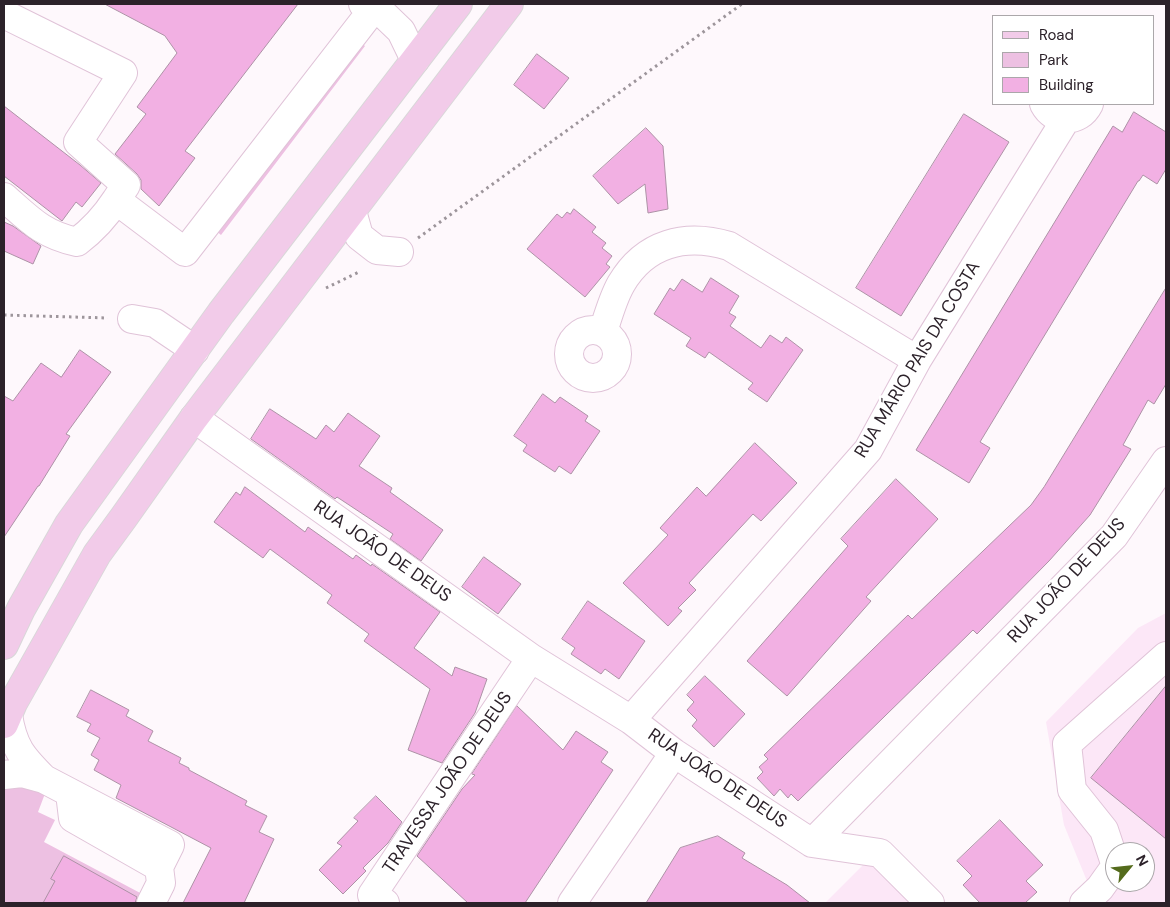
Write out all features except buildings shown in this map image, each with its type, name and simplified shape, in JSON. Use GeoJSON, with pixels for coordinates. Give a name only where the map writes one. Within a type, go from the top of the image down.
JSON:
{"type":"FeatureCollection","features":[{"type":"Feature","properties":{"kind":"main road"},"geometry":{"type":"LineString","coordinates":[[4,645],[21,609],[69,524],[195,350],[458,4]]}},
{"type":"Feature","properties":{"kind":"main road"},"geometry":{"type":"LineString","coordinates":[[6,720],[55,627],[97,554],[194,418],[509,4]]}},
{"type":"Feature","properties":{"kind":"street"},"geometry":{"type":"LineString","coordinates":[[116,200],[185,252],[376,5],[401,31],[415,60]]}},
{"type":"Feature","properties":{"kind":"street"},"geometry":{"type":"LineString","coordinates":[[4,14],[123,73],[78,142],[126,185],[109,212],[92,232],[77,242],[60,238],[39,228],[4,196]]}},
{"type":"Feature","properties":{"kind":"street"},"geometry":{"type":"LineString","coordinates":[[1045,105],[1052,114],[1066,119],[1082,113],[1088,105]]}},
{"type":"Feature","properties":{"kind":"street","name":"RUA MÁRIO PAIS DA COSTA"},"geometry":{"type":"LineString","coordinates":[[631,720],[868,450],[917,360],[1066,119]]}},
{"type":"Feature","properties":{"kind":"street"},"geometry":{"type":"LineString","coordinates":[[352,211],[359,236],[377,250],[399,252]]}},
{"type":"Feature","properties":{"kind":"street"},"geometry":{"type":"LineString","coordinates":[[603,332],[620,285],[629,272],[642,260],[653,251],[668,243],[683,240],[705,241],[729,246],[917,360]]}},
{"type":"Feature","properties":{"kind":"street"},"geometry":{"type":"LineString","coordinates":[[132,319],[155,323],[195,350]]}},
{"type":"Feature","properties":{"kind":"street","name":"RUA JOÃO DE DEUS"},"geometry":{"type":"LineString","coordinates":[[194,418],[531,658],[631,720],[674,752],[812,843],[1114,536],[1166,463]]}},
{"type":"Feature","properties":{"kind":"street"},"geometry":{"type":"LineString","coordinates":[[1108,842],[1104,830],[1072,790],[1067,744],[1166,656]]}},
{"type":"Feature","properties":{"kind":"street","name":"TRAVESSA JOÃO DE DEUS"},"geometry":{"type":"LineString","coordinates":[[385,903],[372,895],[531,658]]}},
{"type":"Feature","properties":{"kind":"street"},"geometry":{"type":"LineString","coordinates":[[6,720],[17,749],[44,779]]}},
{"type":"Feature","properties":{"kind":"street"},"geometry":{"type":"LineString","coordinates":[[572,903],[674,752]]}},
{"type":"Feature","properties":{"kind":"street"},"geometry":{"type":"LineString","coordinates":[[4,775],[22,774],[44,779],[70,793],[73,818],[159,867],[161,883],[151,903]]}},
{"type":"Feature","properties":{"kind":"street"},"geometry":{"type":"LineString","coordinates":[[812,843],[880,853],[930,903]]}},
{"type":"Feature","properties":{"kind":"street"},"geometry":{"type":"LineString","coordinates":[[1084,903],[1105,881]]}},
{"type":"Feature","properties":{"kind":"path"},"geometry":{"type":"LineString","coordinates":[[324,290],[399,252],[742,4]]}},
{"type":"Feature","properties":{"kind":"path"},"geometry":{"type":"LineString","coordinates":[[4,315],[132,319]]}},
{"type":"Feature","properties":{"kind":"shaded area"},"geometry":{"type":"Polygon","coordinates":[[[1166,613],[1166,903],[1096,903],[1064,825],[1046,722],[1138,628],[1166,613]]]}},
{"type":"Feature","properties":{"kind":"shaded area"},"geometry":{"type":"Polygon","coordinates":[[[870,858],[915,903],[825,903],[870,858]]]}},
{"type":"Feature","properties":{"kind":"green space"},"geometry":{"type":"Polygon","coordinates":[[[359,41],[365,46],[221,235],[215,230],[359,41]]]}},
{"type":"Feature","properties":{"kind":"green space"},"geometry":{"type":"Polygon","coordinates":[[[18,783],[46,791],[38,812],[55,820],[44,842],[144,895],[140,903],[4,903],[4,789],[18,783]]]}}]}
